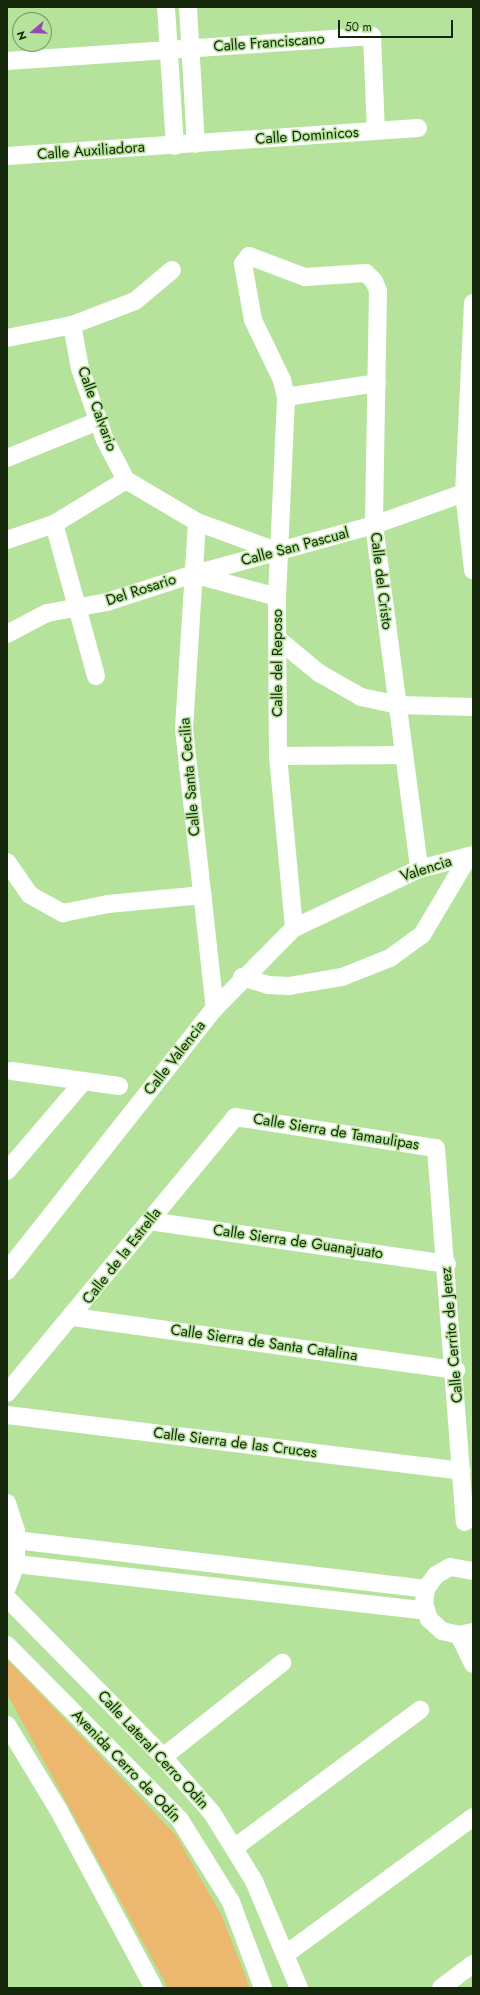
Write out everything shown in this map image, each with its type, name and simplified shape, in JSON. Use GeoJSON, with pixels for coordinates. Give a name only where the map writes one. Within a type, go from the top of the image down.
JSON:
{"type":"FeatureCollection","features":[{"type":"Feature","properties":{"kind":"street"},"geometry":{"type":"LineString","coordinates":[[166,7],[175,146]]}},
{"type":"Feature","properties":{"kind":"street"},"geometry":{"type":"LineString","coordinates":[[188,7],[196,144]]}},
{"type":"Feature","properties":{"kind":"street","name":"Calle Franciscano"},"geometry":{"type":"LineString","coordinates":[[7,61],[372,36],[376,130]]}},
{"type":"Feature","properties":{"kind":"street","name":"Calle Dominicos"},"geometry":{"type":"LineString","coordinates":[[175,146],[418,128]]}},
{"type":"Feature","properties":{"kind":"street","name":"Calle Auxiliadora"},"geometry":{"type":"LineString","coordinates":[[7,156],[175,146]]}},
{"type":"Feature","properties":{"kind":"street","name":"Calle del Reposo"},"geometry":{"type":"LineString","coordinates":[[294,928],[278,756],[279,552],[286,397],[282,380],[253,320],[245,258],[253,256],[305,277],[366,273],[374,281],[378,291]]}},
{"type":"Feature","properties":{"kind":"street"},"geometry":{"type":"LineString","coordinates":[[7,338],[72,325],[135,301],[172,270]]}},
{"type":"Feature","properties":{"kind":"street","name":"Calle del Cristo"},"geometry":{"type":"LineString","coordinates":[[378,291],[378,382],[374,525],[419,869]]}},
{"type":"Feature","properties":{"kind":"street"},"geometry":{"type":"LineString","coordinates":[[473,303],[464,493],[473,570]]}},
{"type":"Feature","properties":{"kind":"street","name":"Calle Calvario"},"geometry":{"type":"LineString","coordinates":[[72,325],[80,368],[98,421],[126,480]]}},
{"type":"Feature","properties":{"kind":"street"},"geometry":{"type":"LineString","coordinates":[[286,397],[378,382]]}},
{"type":"Feature","properties":{"kind":"street"},"geometry":{"type":"LineString","coordinates":[[7,458],[98,421]]}},
{"type":"Feature","properties":{"kind":"street"},"geometry":{"type":"LineString","coordinates":[[7,540],[54,524],[126,480],[197,522],[279,552]]}},
{"type":"Feature","properties":{"kind":"street","name":"Calle San Pascual"},"geometry":{"type":"LineString","coordinates":[[193,574],[279,552],[374,525],[464,493]]}},
{"type":"Feature","properties":{"kind":"street","name":"Calle Santa Cecilia"},"geometry":{"type":"LineString","coordinates":[[197,522],[184,730],[215,1008]]}},
{"type":"Feature","properties":{"kind":"street"},"geometry":{"type":"LineString","coordinates":[[54,524],[96,676]]}},
{"type":"Feature","properties":{"kind":"street","name":"Del Rosario"},"geometry":{"type":"LineString","coordinates":[[7,634],[47,613],[77,609],[193,574],[278,597]]}},
{"type":"Feature","properties":{"kind":"street"},"geometry":{"type":"LineString","coordinates":[[279,640],[340,688],[361,697],[398,705],[473,707]]}},
{"type":"Feature","properties":{"kind":"street"},"geometry":{"type":"LineString","coordinates":[[278,756],[404,755]]}},
{"type":"Feature","properties":{"kind":"street"},"geometry":{"type":"LineString","coordinates":[[242,977],[269,985],[289,986],[342,977],[390,958],[422,935],[471,855]]}},
{"type":"Feature","properties":{"kind":"street","name":"Valencia"},"geometry":{"type":"LineString","coordinates":[[379,886],[419,869],[471,855]]}},
{"type":"Feature","properties":{"kind":"street"},"geometry":{"type":"LineString","coordinates":[[7,862],[30,895],[63,913],[108,904],[203,895]]}},
{"type":"Feature","properties":{"kind":"street","name":"Calle Valencia"},"geometry":{"type":"LineString","coordinates":[[7,1272],[215,1008],[242,977],[294,928],[379,886]]}},
{"type":"Feature","properties":{"kind":"street"},"geometry":{"type":"LineString","coordinates":[[12,1071],[119,1086]]}},
{"type":"Feature","properties":{"kind":"street"},"geometry":{"type":"LineString","coordinates":[[7,1172],[84,1081]]}},
{"type":"Feature","properties":{"kind":"street","name":"Calle Sierra de Tamaulipas"},"geometry":{"type":"LineString","coordinates":[[235,1117],[436,1148]]}},
{"type":"Feature","properties":{"kind":"street","name":"Calle de la Estrella"},"geometry":{"type":"LineString","coordinates":[[7,1393],[73,1317],[148,1221],[235,1117]]}},
{"type":"Feature","properties":{"kind":"street","name":"Calle Cerrito de Jerez"},"geometry":{"type":"LineString","coordinates":[[436,1148],[456,1370],[465,1522]]}},
{"type":"Feature","properties":{"kind":"street","name":"Calle Sierra de Guanajuato"},"geometry":{"type":"LineString","coordinates":[[148,1221],[447,1264]]}},
{"type":"Feature","properties":{"kind":"street","name":"Calle Sierra de Santa Catalina"},"geometry":{"type":"LineString","coordinates":[[73,1317],[456,1370]]}},
{"type":"Feature","properties":{"kind":"street","name":"Calle Sierra de las Cruces"},"geometry":{"type":"LineString","coordinates":[[7,1415],[462,1471]]}},
{"type":"Feature","properties":{"kind":"street"},"geometry":{"type":"LineString","coordinates":[[7,1503],[16,1540],[16,1564],[7,1588]]}},
{"type":"Feature","properties":{"kind":"street"},"geometry":{"type":"LineString","coordinates":[[16,1540],[426,1589]]}},
{"type":"Feature","properties":{"kind":"street"},"geometry":{"type":"LineString","coordinates":[[16,1564],[426,1611]]}},
{"type":"Feature","properties":{"kind":"street"},"geometry":{"type":"LineString","coordinates":[[473,1571],[450,1568],[436,1575],[426,1589],[426,1611],[435,1626],[466,1633],[473,1664]]}},
{"type":"Feature","properties":{"kind":"street","name":"Calle Lateral Cerro Odin"},"geometry":{"type":"LineString","coordinates":[[7,1598],[163,1757],[212,1813],[254,1881],[299,1988]]}},
{"type":"Feature","properties":{"kind":"street","name":"Avenida Cerro de Odín"},"geometry":{"type":"LineString","coordinates":[[7,1645],[180,1820],[231,1902],[263,1988]]}},
{"type":"Feature","properties":{"kind":"street"},"geometry":{"type":"LineString","coordinates":[[163,1757],[282,1663]]}},
{"type":"Feature","properties":{"kind":"street"},"geometry":{"type":"LineString","coordinates":[[234,1848],[420,1710]]}},
{"type":"Feature","properties":{"kind":"street"},"geometry":{"type":"LineString","coordinates":[[7,1725],[59,1811],[154,1988]]}},
{"type":"Feature","properties":{"kind":"street"},"geometry":{"type":"LineString","coordinates":[[286,1954],[473,1817]]}},
{"type":"Feature","properties":{"kind":"street"},"geometry":{"type":"LineString","coordinates":[[442,1988],[473,1964]]}},
{"type":"Feature","properties":{"kind":"shaded area"},"geometry":{"type":"Polygon","coordinates":[[[7,1659],[176,1835],[222,1916],[250,1988],[168,1988],[7,1694],[7,1659]]]}}]}
